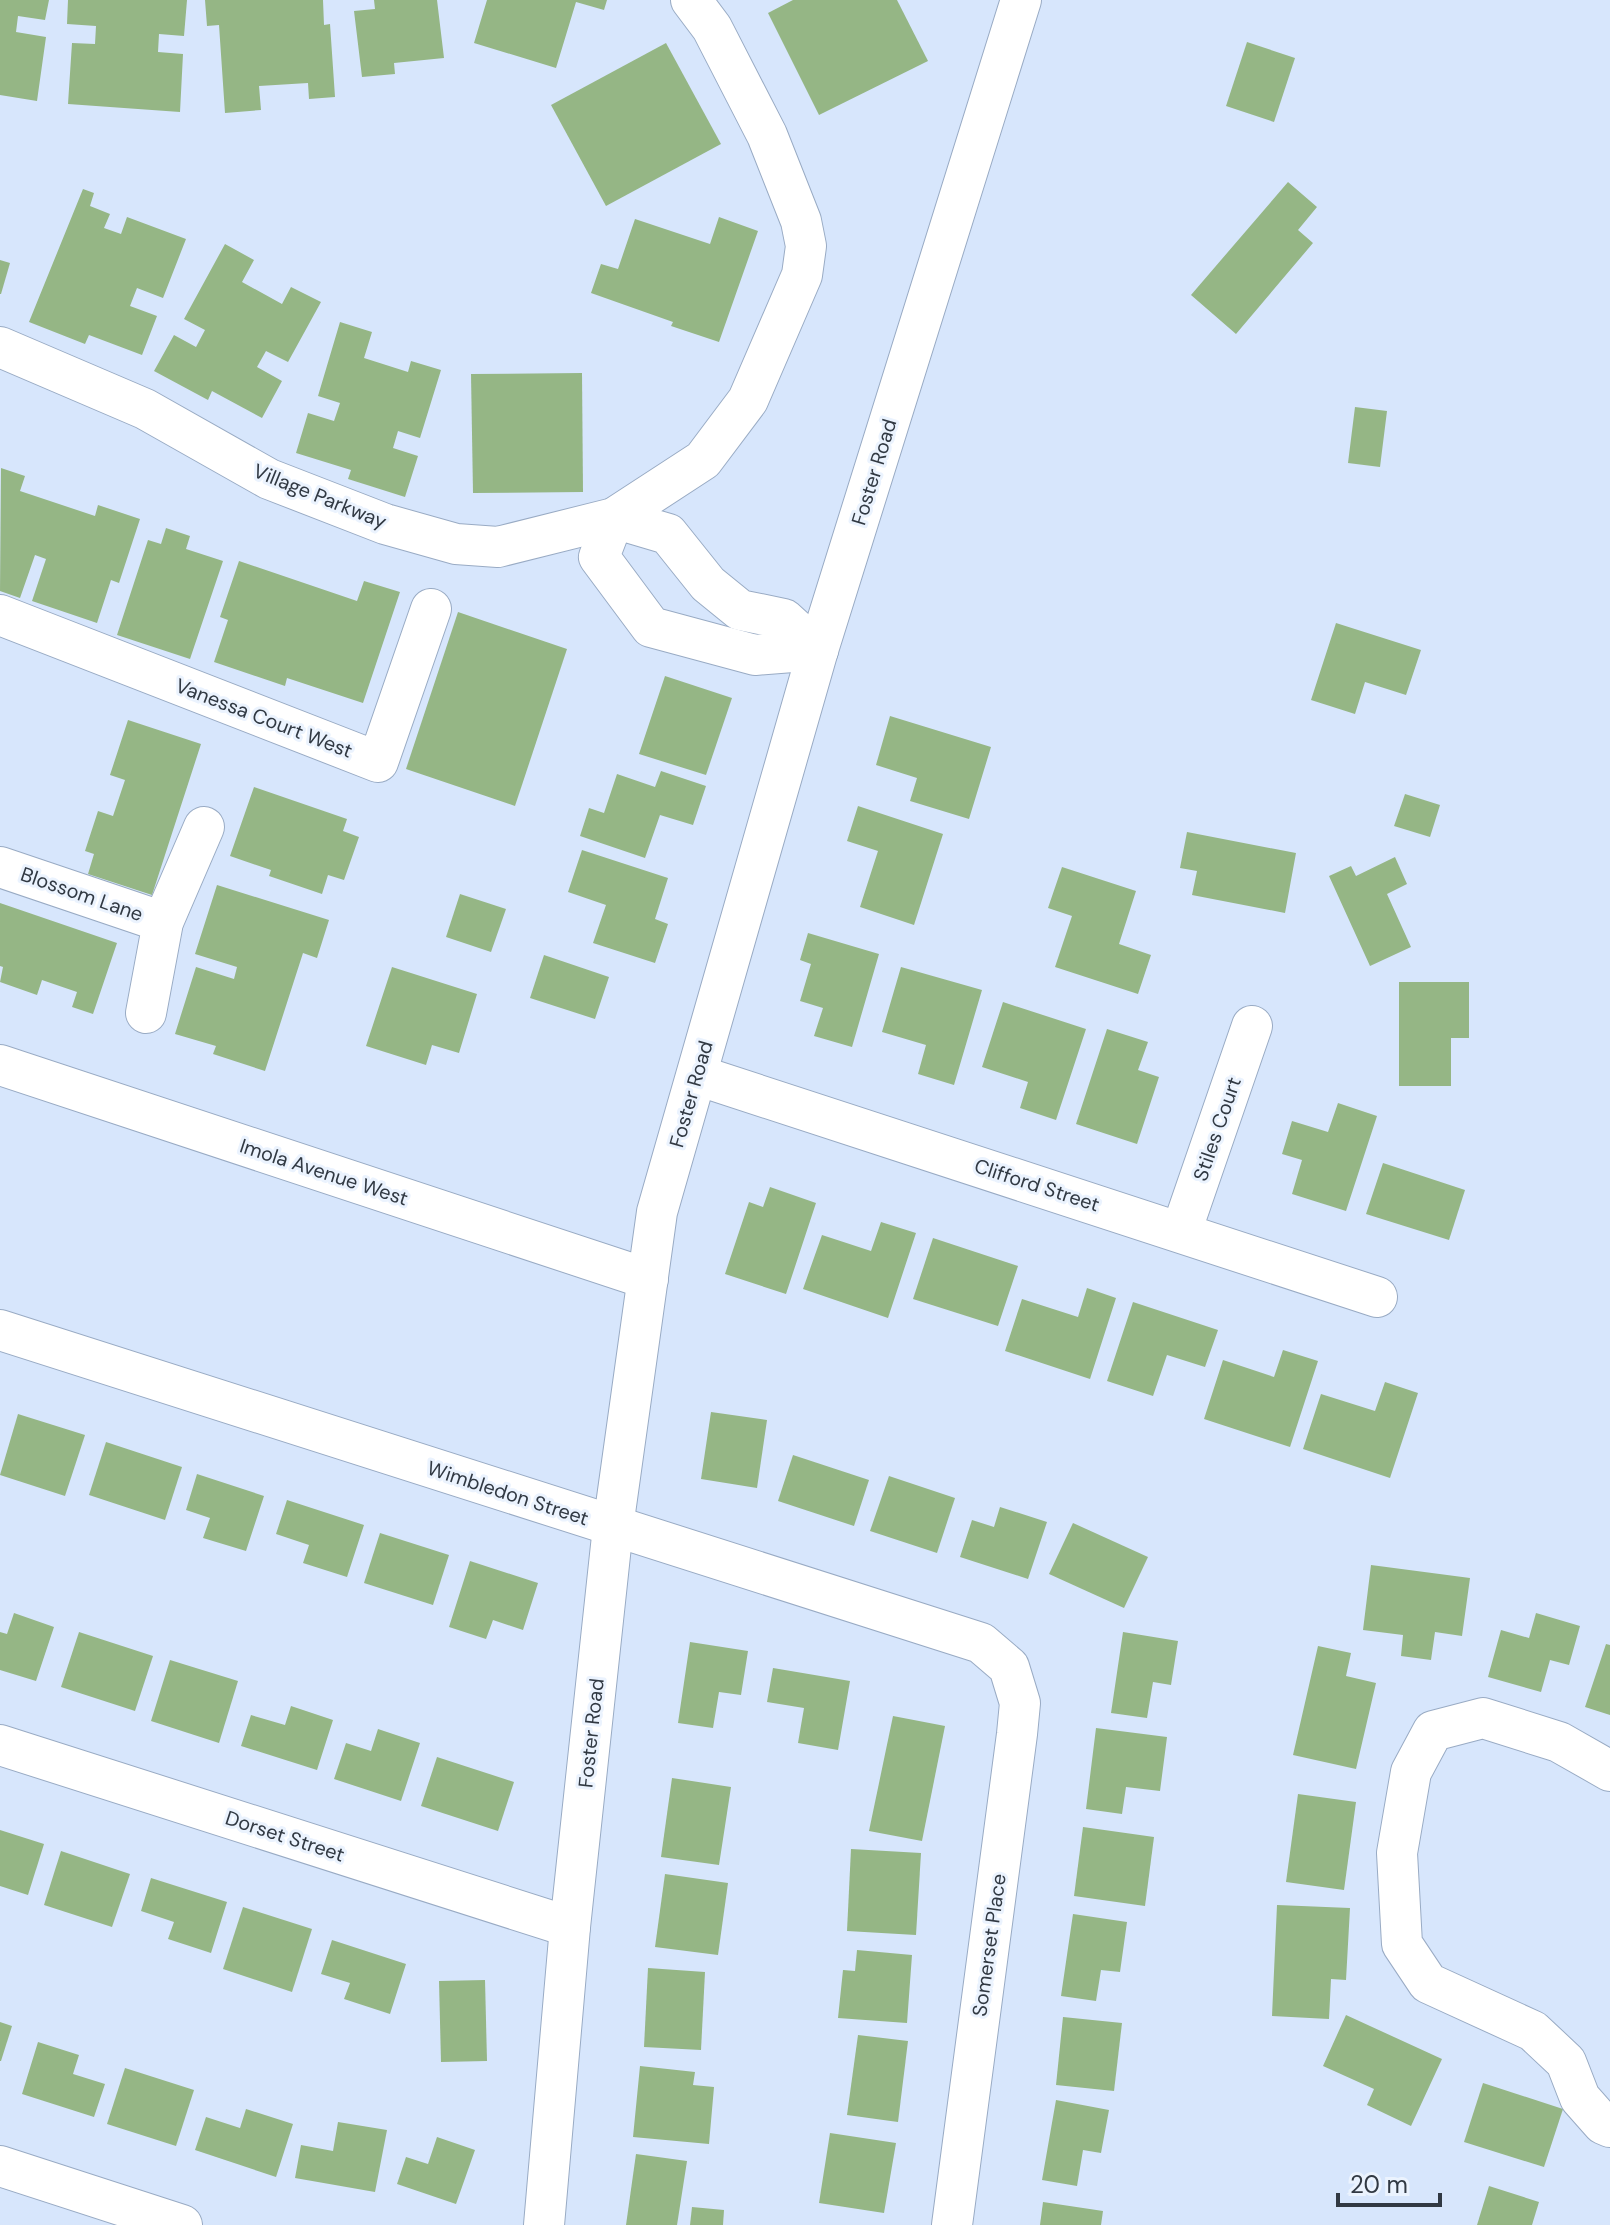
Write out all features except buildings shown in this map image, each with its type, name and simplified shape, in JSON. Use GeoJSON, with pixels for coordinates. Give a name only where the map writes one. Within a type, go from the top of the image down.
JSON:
{"type":"FeatureCollection","features":[{"type":"Feature","properties":{"kind":"street","name":"Village Parkway"},"geometry":{"type":"LineString","coordinates":[[0,347],[145,409],[269,479],[385,524],[456,544],[498,547],[614,518],[703,460],[748,400],[802,275],[806,246],[801,221],[767,135],[712,28],[691,0]]}},
{"type":"Feature","properties":{"kind":"street","name":"Foster Road"},"geometry":{"type":"LineString","coordinates":[[544,2225],[570,1927],[613,1527],[657,1212],[818,650],[1021,0]]}},
{"type":"Feature","properties":{"kind":"street"},"geometry":{"type":"LineString","coordinates":[[614,518],[668,534],[708,584],[740,610],[784,619],[818,650],[755,655],[651,627],[599,557],[614,518]]}},
{"type":"Feature","properties":{"kind":"street","name":"Vanessa Court West"},"geometry":{"type":"LineString","coordinates":[[0,615],[378,762],[431,609]]}},
{"type":"Feature","properties":{"kind":"street"},"geometry":{"type":"LineString","coordinates":[[146,1013],[163,922],[204,827]]}},
{"type":"Feature","properties":{"kind":"street","name":"Blossom Lane"},"geometry":{"type":"LineString","coordinates":[[0,867],[163,922]]}},
{"type":"Feature","properties":{"kind":"street","name":"Stiles Court"},"geometry":{"type":"LineString","coordinates":[[1181,1232],[1252,1026]]}},
{"type":"Feature","properties":{"kind":"street","name":"Imola Avenue West"},"geometry":{"type":"LineString","coordinates":[[0,1065],[648,1279]]}},
{"type":"Feature","properties":{"kind":"street","name":"Clifford Street"},"geometry":{"type":"LineString","coordinates":[[697,1075],[1377,1297]]}},
{"type":"Feature","properties":{"kind":"street","name":"Wimbledon Street"},"geometry":{"type":"LineString","coordinates":[[0,1330],[981,1643],[1009,1667]]}},
{"type":"Feature","properties":{"kind":"street","name":"Somerset Place"},"geometry":{"type":"LineString","coordinates":[[952,2225],[1017,1734],[1020,1703],[1009,1667]]}},
{"type":"Feature","properties":{"kind":"street"},"geometry":{"type":"LineString","coordinates":[[1610,1771],[1559,1742],[1483,1718],[1433,1731],[1411,1772],[1397,1853],[1402,1944],[1428,1983],[1533,2031],[1566,2062],[1580,2098],[1603,2124],[1610,2127]]}},
{"type":"Feature","properties":{"kind":"street","name":"Dorset Street"},"geometry":{"type":"LineString","coordinates":[[0,1745],[570,1927]]}},
{"type":"Feature","properties":{"kind":"street"},"geometry":{"type":"LineString","coordinates":[[0,2166],[182,2225]]}}]}
